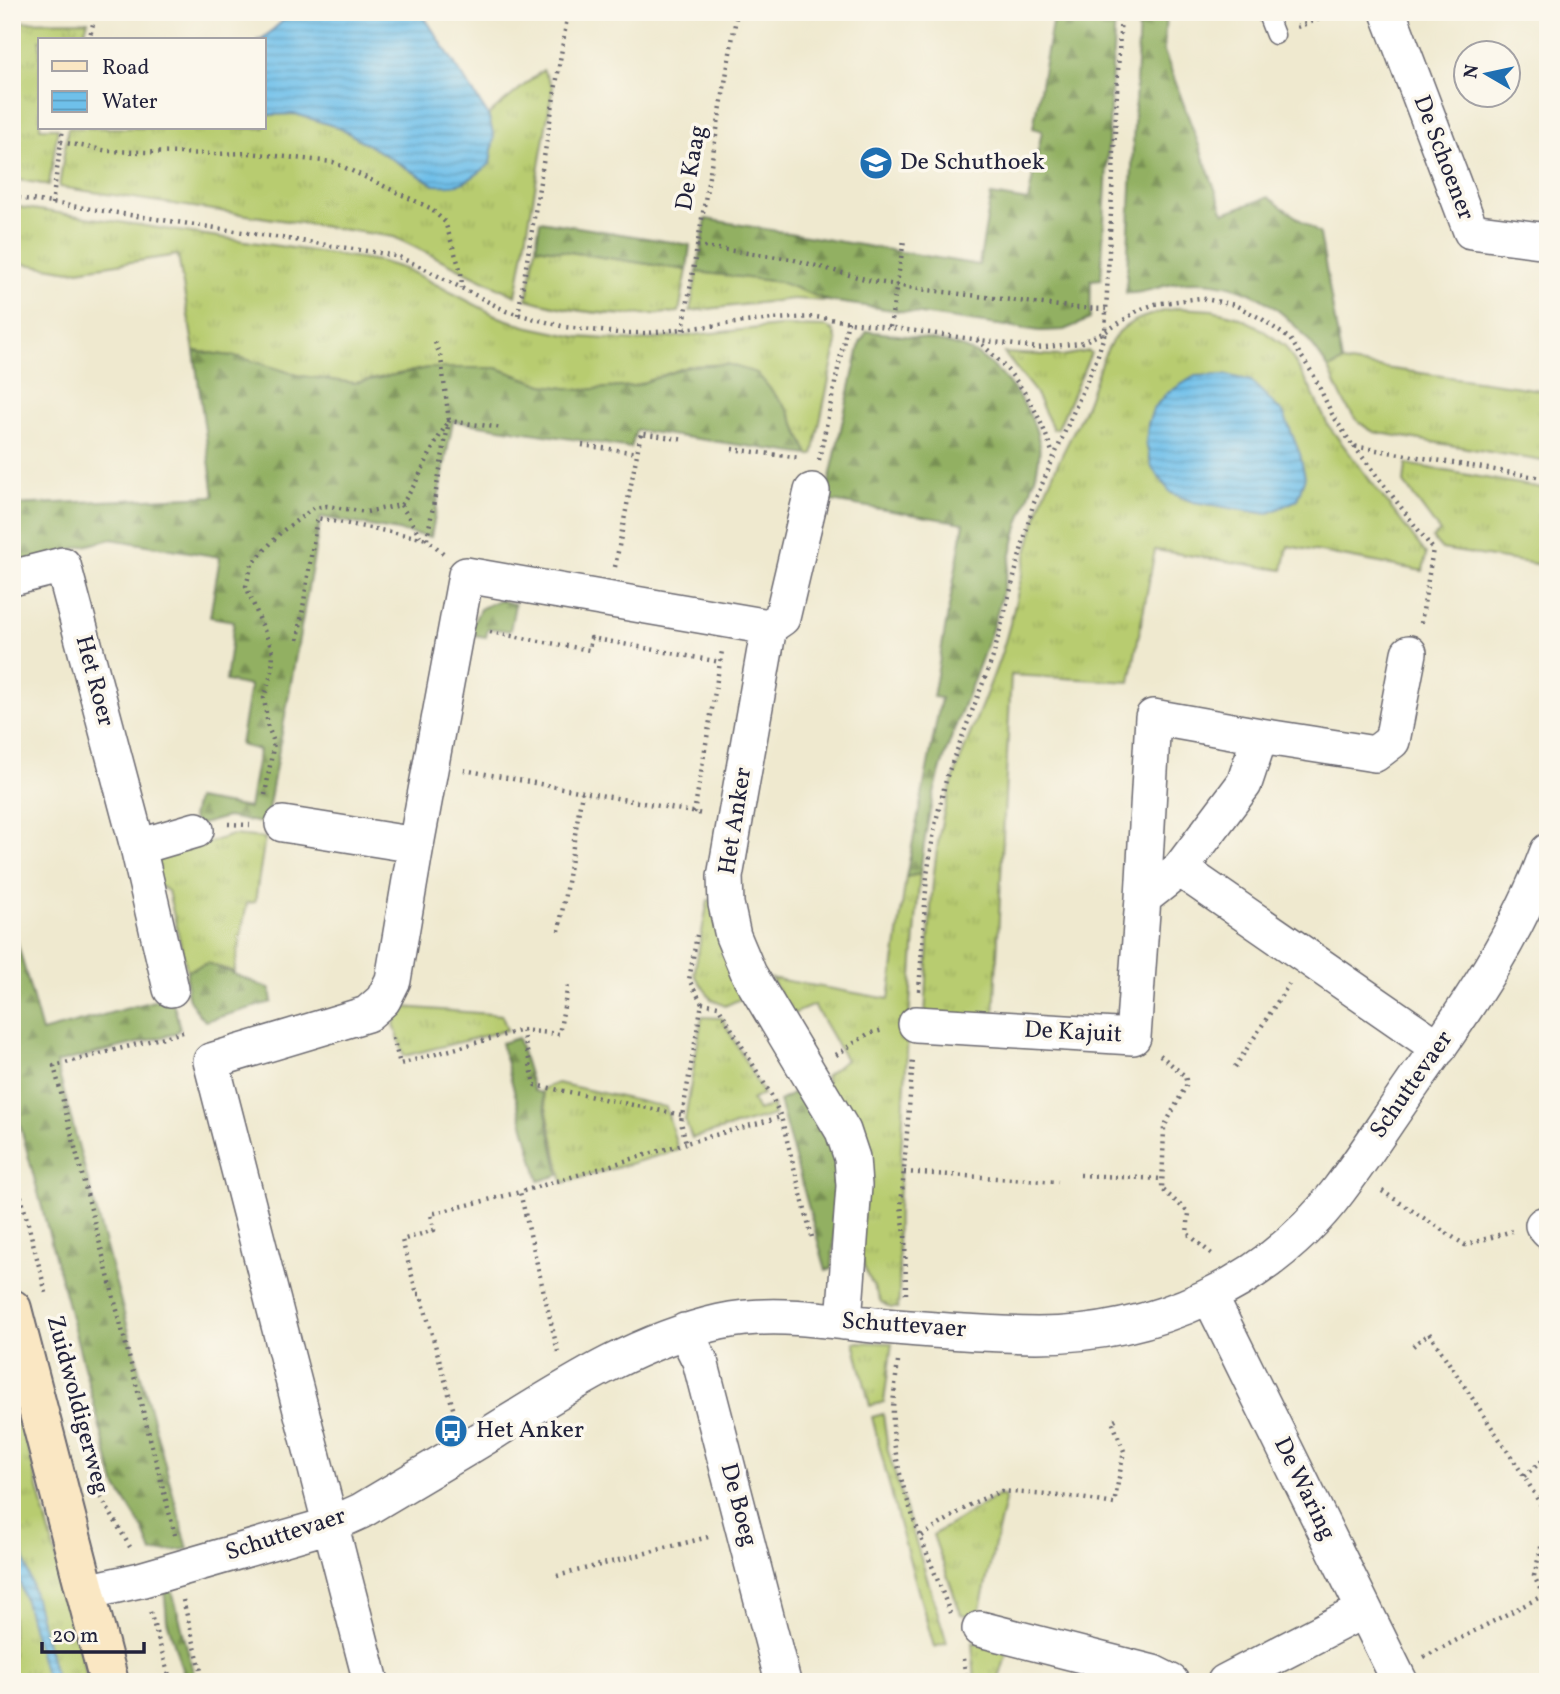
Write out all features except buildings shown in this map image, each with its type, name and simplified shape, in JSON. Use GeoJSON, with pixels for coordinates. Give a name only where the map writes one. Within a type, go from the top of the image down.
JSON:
{"type":"FeatureCollection","features":[{"type":"Feature","properties":{"kind":"main road","name":"Zuidwoldigerweg"},"geometry":{"type":"LineString","coordinates":[[12,1309],[109,1682]]}},
{"type":"Feature","properties":{"kind":"street","name":"De Schoener"},"geometry":{"type":"LineString","coordinates":[[1388,12],[1471,231],[1548,241]]}},
{"type":"Feature","properties":{"kind":"street","name":"Het Anker"},"geometry":{"type":"LineString","coordinates":[[816,476],[782,618],[769,627],[725,877],[726,904],[733,936],[749,974],[843,1131],[852,1158],[854,1186],[844,1322]]}},
{"type":"Feature","properties":{"kind":"street","name":"Het Roer"},"geometry":{"type":"LineString","coordinates":[[12,578],[63,565],[138,847],[171,989]]}},
{"type":"Feature","properties":{"kind":"street"},"geometry":{"type":"LineString","coordinates":[[371,1682],[211,1061],[367,1014],[383,1000],[393,980],[466,575],[769,627]]}},
{"type":"Feature","properties":{"kind":"street","name":"De Kajuit"},"geometry":{"type":"LineString","coordinates":[[916,1028],[1133,1037],[1153,717],[1375,754],[1392,741],[1409,653]]}},
{"type":"Feature","properties":{"kind":"street"},"geometry":{"type":"LineString","coordinates":[[1143,898],[1180,869],[1244,783],[1260,736]]}},
{"type":"Feature","properties":{"kind":"street"},"geometry":{"type":"LineString","coordinates":[[278,826],[416,845]]}},
{"type":"Feature","properties":{"kind":"street"},"geometry":{"type":"LineString","coordinates":[[138,847],[196,831]]}},
{"type":"Feature","properties":{"kind":"street","name":"Schuttevaer"},"geometry":{"type":"LineString","coordinates":[[86,1592],[140,1580],[330,1525],[361,1511],[607,1363],[685,1331],[724,1321],[801,1317],[903,1328],[1034,1335],[1075,1334],[1115,1329],[1154,1319],[1210,1297],[1289,1244],[1339,1191],[1492,968],[1526,907],[1548,851]]}},
{"type":"Feature","properties":{"kind":"street"},"geometry":{"type":"LineString","coordinates":[[1180,869],[1438,1048]]}},
{"type":"Feature","properties":{"kind":"street","name":"De Waring"},"geometry":{"type":"LineString","coordinates":[[1210,1297],[1398,1677]]}},
{"type":"Feature","properties":{"kind":"street","name":"De Boeg"},"geometry":{"type":"LineString","coordinates":[[685,1331],[700,1361],[783,1682]]}},
{"type":"Feature","properties":{"kind":"street"},"geometry":{"type":"LineString","coordinates":[[1226,1682],[1364,1610]]}},
{"type":"Feature","properties":{"kind":"street"},"geometry":{"type":"LineString","coordinates":[[965,1634],[1153,1673],[1171,1682]]}},
{"type":"Feature","properties":{"kind":"lane"},"geometry":{"type":"LineString","coordinates":[[1266,12],[1275,35]]}},
{"type":"Feature","properties":{"kind":"path"},"geometry":{"type":"LineString","coordinates":[[90,38],[96,12]]}},
{"type":"Feature","properties":{"kind":"path"},"geometry":{"type":"LineString","coordinates":[[518,314],[568,12]]}},
{"type":"Feature","properties":{"kind":"path","name":"De Kaag"},"geometry":{"type":"LineString","coordinates":[[683,330],[737,12]]}},
{"type":"Feature","properties":{"kind":"path"},"geometry":{"type":"LineString","coordinates":[[967,1682],[965,1634],[922,1536],[901,1475],[894,1429],[893,1395],[903,1328],[907,1275],[901,1206],[928,875],[935,825],[947,776],[993,657],[1032,505],[1097,358],[1105,332],[1121,12]]}},
{"type":"Feature","properties":{"kind":"path"},"geometry":{"type":"LineString","coordinates":[[1275,35],[1339,12]]}},
{"type":"Feature","properties":{"kind":"path"},"geometry":{"type":"LineString","coordinates":[[52,204],[63,130]]}},
{"type":"Feature","properties":{"kind":"path"},"geometry":{"type":"LineString","coordinates":[[61,142],[108,151],[214,155],[249,153],[333,162],[430,208],[444,222],[461,272],[462,289]]}},
{"type":"Feature","properties":{"kind":"path"},"geometry":{"type":"LineString","coordinates":[[12,197],[380,253],[414,264],[518,314],[588,331],[647,333],[815,317],[1037,348],[1080,343],[1155,303],[1200,299],[1235,305],[1262,319],[1290,339],[1353,446],[1433,549],[1419,632],[1409,653]]}},
{"type":"Feature","properties":{"kind":"path"},"geometry":{"type":"LineString","coordinates":[[890,327],[904,240]]}},
{"type":"Feature","properties":{"kind":"path"},"geometry":{"type":"LineString","coordinates":[[697,246],[791,259],[872,281],[955,294],[1106,309]]}},
{"type":"Feature","properties":{"kind":"path"},"geometry":{"type":"LineString","coordinates":[[732,449],[816,476],[848,321]]}},
{"type":"Feature","properties":{"kind":"path"},"geometry":{"type":"LineString","coordinates":[[976,340],[1004,365],[1025,390],[1036,410],[1053,455]]}},
{"type":"Feature","properties":{"kind":"path"},"geometry":{"type":"LineString","coordinates":[[427,539],[449,421],[440,358],[435,342]]}},
{"type":"Feature","properties":{"kind":"path"},"geometry":{"type":"LineString","coordinates":[[449,421],[503,428]]}},
{"type":"Feature","properties":{"kind":"path"},"geometry":{"type":"LineString","coordinates":[[278,826],[264,798],[274,742],[268,727],[264,698],[272,671],[273,652],[246,586],[253,564],[281,532],[314,508],[327,506],[366,512],[401,505],[416,485],[438,437],[449,421]]}},
{"type":"Feature","properties":{"kind":"path"},"geometry":{"type":"LineString","coordinates":[[609,599],[641,433],[685,440]]}},
{"type":"Feature","properties":{"kind":"path"},"geometry":{"type":"LineString","coordinates":[[582,445],[637,453]]}},
{"type":"Feature","properties":{"kind":"path"},"geometry":{"type":"LineString","coordinates":[[1353,446],[1548,479]]}},
{"type":"Feature","properties":{"kind":"path"},"geometry":{"type":"LineString","coordinates":[[401,505],[420,537]]}},
{"type":"Feature","properties":{"kind":"path"},"geometry":{"type":"LineString","coordinates":[[298,640],[317,518],[427,539],[466,575]]}},
{"type":"Feature","properties":{"kind":"path"},"geometry":{"type":"LineString","coordinates":[[694,813],[728,619]]}},
{"type":"Feature","properties":{"kind":"path"},"geometry":{"type":"LineString","coordinates":[[455,635],[487,642],[489,631],[589,650],[592,638],[720,662]]}},
{"type":"Feature","properties":{"kind":"path"},"geometry":{"type":"LineString","coordinates":[[431,764],[735,820]]}},
{"type":"Feature","properties":{"kind":"path"},"geometry":{"type":"LineString","coordinates":[[559,931],[582,792]]}},
{"type":"Feature","properties":{"kind":"path"},"geometry":{"type":"LineString","coordinates":[[196,831],[231,823],[278,826]]}},
{"type":"Feature","properties":{"kind":"path"},"geometry":{"type":"LineString","coordinates":[[686,1143],[681,1122],[702,1003],[689,980],[697,931]]}},
{"type":"Feature","properties":{"kind":"path"},"geometry":{"type":"LineString","coordinates":[[1235,1067],[1307,956]]}},
{"type":"Feature","properties":{"kind":"path"},"geometry":{"type":"LineString","coordinates":[[383,1000],[400,1064],[522,1030],[559,1034],[568,985]]}},
{"type":"Feature","properties":{"kind":"path"},"geometry":{"type":"LineString","coordinates":[[171,989],[183,1032],[54,1066],[179,1568],[204,1682]]}},
{"type":"Feature","properties":{"kind":"path"},"geometry":{"type":"LineString","coordinates":[[702,1003],[718,1006],[771,1095],[780,1117],[815,1246]]}},
{"type":"Feature","properties":{"kind":"path"},"geometry":{"type":"LineString","coordinates":[[809,1074],[868,1034],[916,1028]]}},
{"type":"Feature","properties":{"kind":"path"},"geometry":{"type":"LineString","coordinates":[[522,1030],[536,1085],[682,1115]]}},
{"type":"Feature","properties":{"kind":"path"},"geometry":{"type":"LineString","coordinates":[[1133,1037],[1157,1052],[1164,1061],[1185,1076],[1187,1084],[1164,1127],[1162,1189],[1189,1213],[1187,1233],[1242,1278]]}},
{"type":"Feature","properties":{"kind":"path"},"geometry":{"type":"LineString","coordinates":[[464,1450],[422,1299],[420,1294],[417,1294],[402,1240],[434,1230],[430,1214],[520,1192],[780,1117]]}},
{"type":"Feature","properties":{"kind":"path","name":"Zuidwoldigerweg"},"geometry":{"type":"LineString","coordinates":[[12,1162],[46,1294]]}},
{"type":"Feature","properties":{"kind":"path"},"geometry":{"type":"LineString","coordinates":[[1352,1171],[1465,1245],[1537,1228]]}},
{"type":"Feature","properties":{"kind":"path"},"geometry":{"type":"LineString","coordinates":[[904,1172],[1058,1182]]}},
{"type":"Feature","properties":{"kind":"path"},"geometry":{"type":"LineString","coordinates":[[1080,1175],[1162,1179]]}},
{"type":"Feature","properties":{"kind":"path"},"geometry":{"type":"LineString","coordinates":[[520,1192],[560,1359]]}},
{"type":"Feature","properties":{"kind":"path"},"geometry":{"type":"LineString","coordinates":[[1398,1677],[1545,1594],[1534,1576],[1548,1518],[1524,1476],[1429,1332],[1413,1346]]}},
{"type":"Feature","properties":{"kind":"path"},"geometry":{"type":"LineString","coordinates":[[922,1536],[973,1503],[1001,1491],[1081,1498],[1114,1504],[1124,1451],[1112,1421],[1118,1418]]}},
{"type":"Feature","properties":{"kind":"path"},"geometry":{"type":"LineString","coordinates":[[1524,1476],[1548,1456]]}},
{"type":"Feature","properties":{"kind":"path","name":"Zuidwoldigerweg"},"geometry":{"type":"LineString","coordinates":[[98,1491],[128,1542],[171,1682]]}},
{"type":"Feature","properties":{"kind":"path"},"geometry":{"type":"LineString","coordinates":[[557,1576],[743,1528]]}},
{"type":"Feature","properties":{"kind":"green space"},"geometry":{"type":"Polygon","coordinates":[[[1054,12],[1115,14],[1101,279],[1091,280],[1090,319],[1064,330],[1040,331],[829,301],[780,282],[697,272],[706,219],[979,265],[991,195],[1028,201],[1042,131],[1033,128],[1054,12]]]}},
{"type":"Feature","properties":{"kind":"green space"},"geometry":{"type":"Polygon","coordinates":[[[1150,12],[1166,12],[1164,51],[1224,213],[1268,197],[1320,234],[1342,362],[1329,369],[1300,331],[1267,302],[1248,292],[1227,285],[1204,282],[1178,283],[1138,293],[1126,293],[1139,20],[1149,21],[1150,12]]]}},
{"type":"Feature","properties":{"kind":"green space"},"geometry":{"type":"Polygon","coordinates":[[[88,21],[83,38],[38,38],[38,130],[58,130],[49,185],[12,179],[12,22],[88,21]]]}},
{"type":"Feature","properties":{"kind":"green space"},"geometry":{"type":"Polygon","coordinates":[[[543,70],[553,87],[516,296],[394,237],[59,187],[68,130],[266,130],[266,115],[296,114],[340,128],[435,185],[494,137],[488,115],[543,70]]]}},
{"type":"Feature","properties":{"kind":"green space"},"geometry":{"type":"Polygon","coordinates":[[[12,206],[379,261],[408,270],[499,317],[525,326],[577,337],[637,341],[779,326],[827,327],[833,331],[837,342],[813,455],[809,455],[788,410],[689,366],[634,386],[581,390],[543,385],[497,368],[428,368],[355,383],[301,376],[239,357],[194,351],[178,255],[71,271],[12,262],[12,206]]]}},
{"type":"Feature","properties":{"kind":"green space"},"geometry":{"type":"Polygon","coordinates":[[[540,221],[690,245],[687,270],[536,247],[540,221]]]}},
{"type":"Feature","properties":{"kind":"green space"},"geometry":{"type":"Polygon","coordinates":[[[536,247],[687,270],[679,312],[640,315],[602,313],[527,299],[536,247]]]}},
{"type":"Feature","properties":{"kind":"green space"},"geometry":{"type":"Polygon","coordinates":[[[697,272],[780,282],[829,301],[793,299],[690,311],[697,272]]]}},
{"type":"Feature","properties":{"kind":"green space"},"geometry":{"type":"Polygon","coordinates":[[[1177,308],[1212,310],[1236,316],[1255,325],[1285,346],[1328,425],[1426,554],[1423,571],[1288,546],[1283,570],[1155,550],[1130,682],[1011,675],[994,1018],[925,1016],[930,923],[940,831],[958,766],[1005,641],[1040,506],[1113,340],[1131,323],[1177,308]]]}},
{"type":"Feature","properties":{"kind":"green space"},"geometry":{"type":"Polygon","coordinates":[[[867,331],[945,343],[978,355],[1002,375],[1022,401],[1039,442],[1038,464],[1016,534],[997,615],[935,787],[920,874],[906,877],[941,698],[933,697],[964,523],[825,500],[860,343],[867,331]]]}},
{"type":"Feature","properties":{"kind":"green space"},"geometry":{"type":"Polygon","coordinates":[[[194,351],[239,357],[301,376],[355,383],[428,368],[497,368],[543,385],[581,390],[634,386],[689,366],[727,364],[757,373],[788,410],[809,455],[636,430],[631,448],[453,421],[431,537],[321,517],[266,821],[262,823],[227,817],[198,825],[192,818],[196,799],[249,808],[259,750],[240,745],[250,686],[226,681],[234,621],[210,617],[220,557],[111,539],[12,565],[12,505],[214,496],[194,351]]]}},
{"type":"Feature","properties":{"kind":"green space"},"geometry":{"type":"Polygon","coordinates":[[[1089,351],[1091,353],[1058,428],[1053,429],[1035,392],[1004,353],[1062,356],[1089,351]]]}},
{"type":"Feature","properties":{"kind":"green space"},"geometry":{"type":"Polygon","coordinates":[[[1342,362],[1548,391],[1548,462],[1374,432],[1351,413],[1337,387],[1329,369],[1342,362]]]}},
{"type":"Feature","properties":{"kind":"green space"},"geometry":{"type":"Polygon","coordinates":[[[1406,464],[1548,489],[1548,566],[1442,549],[1432,538],[1440,532],[1404,483],[1406,464]]]}},
{"type":"Feature","properties":{"kind":"green space"},"geometry":{"type":"Polygon","coordinates":[[[498,600],[515,604],[510,631],[488,628],[486,637],[468,634],[480,609],[498,600]]]}},
{"type":"Feature","properties":{"kind":"green space"},"geometry":{"type":"Polygon","coordinates":[[[232,835],[265,838],[255,902],[247,903],[234,972],[208,963],[187,971],[168,891],[156,884],[158,860],[166,854],[232,835]]]}},
{"type":"Feature","properties":{"kind":"green space"},"geometry":{"type":"Polygon","coordinates":[[[920,874],[898,1207],[899,1295],[898,1308],[891,1308],[881,1302],[864,1267],[825,1076],[846,1060],[814,1005],[791,1015],[771,978],[889,999],[906,877],[920,874]]]}},
{"type":"Feature","properties":{"kind":"green space"},"geometry":{"type":"Polygon","coordinates":[[[708,900],[714,901],[747,996],[725,1006],[711,999],[694,974],[708,900]]]}},
{"type":"Feature","properties":{"kind":"green space"},"geometry":{"type":"Polygon","coordinates":[[[12,923],[42,1032],[164,998],[174,1005],[180,1029],[174,1034],[56,1063],[188,1549],[152,1553],[143,1529],[115,1484],[12,1094],[12,923]]]}},
{"type":"Feature","properties":{"kind":"green space"},"geometry":{"type":"Polygon","coordinates":[[[208,963],[270,989],[272,1002],[205,1021],[189,999],[187,971],[208,963]]]}},
{"type":"Feature","properties":{"kind":"green space"},"geometry":{"type":"Polygon","coordinates":[[[403,1007],[502,1015],[507,1030],[404,1056],[394,1024],[403,1007]]]}},
{"type":"Feature","properties":{"kind":"green space"},"geometry":{"type":"Polygon","coordinates":[[[702,1017],[722,1018],[763,1094],[752,1100],[758,1111],[773,1105],[774,1115],[692,1138],[685,1120],[702,1017]]]}},
{"type":"Feature","properties":{"kind":"green space"},"geometry":{"type":"Polygon","coordinates":[[[518,1038],[534,1091],[542,1093],[559,1175],[539,1181],[501,1043],[518,1038]]]}},
{"type":"Feature","properties":{"kind":"green space"},"geometry":{"type":"Polygon","coordinates":[[[557,1083],[666,1107],[678,1150],[563,1183],[542,1089],[557,1083]]]}},
{"type":"Feature","properties":{"kind":"green space"},"geometry":{"type":"Polygon","coordinates":[[[802,1089],[828,1129],[840,1166],[832,1269],[826,1270],[779,1101],[802,1089]]]}},
{"type":"Feature","properties":{"kind":"green space"},"geometry":{"type":"Polygon","coordinates":[[[854,1342],[892,1343],[884,1402],[870,1406],[854,1342]]]}},
{"type":"Feature","properties":{"kind":"green space"},"geometry":{"type":"Polygon","coordinates":[[[12,1386],[88,1682],[12,1682],[12,1386]]]}},
{"type":"Feature","properties":{"kind":"green space"},"geometry":{"type":"Polygon","coordinates":[[[883,1414],[888,1451],[947,1643],[934,1647],[872,1417],[883,1414]]]}},
{"type":"Feature","properties":{"kind":"green space"},"geometry":{"type":"Polygon","coordinates":[[[999,1495],[1006,1497],[978,1617],[961,1614],[933,1535],[999,1495]]]}},
{"type":"Feature","properties":{"kind":"green space"},"geometry":{"type":"Polygon","coordinates":[[[171,1586],[196,1682],[182,1682],[183,1673],[167,1620],[164,1587],[171,1586]]]}},
{"type":"Feature","properties":{"kind":"green space"},"geometry":{"type":"Polygon","coordinates":[[[972,1642],[1007,1653],[998,1682],[975,1682],[972,1642]]]}},
{"type":"Feature","properties":{"kind":"water"},"geometry":{"type":"Polygon","coordinates":[[[293,12],[421,12],[488,115],[494,137],[490,164],[465,182],[435,185],[340,128],[296,114],[266,115],[266,38],[263,38],[293,12]]]}},
{"type":"Feature","properties":{"kind":"water"},"geometry":{"type":"Polygon","coordinates":[[[1226,375],[1251,381],[1284,414],[1300,454],[1305,477],[1297,500],[1267,514],[1193,502],[1171,493],[1152,468],[1146,443],[1153,409],[1166,394],[1195,376],[1226,375]]]}},
{"type":"Feature","properties":{"kind":"water"},"geometry":{"type":"Polygon","coordinates":[[[12,1511],[57,1682],[47,1682],[12,1553],[12,1511]]]}},
{"type":"Feature","properties":{"kind":"place","name":"De Schuthoek"},"geometry":{"type":"Point","coordinates":[876,163]}},
{"type":"Feature","properties":{"kind":"place","name":"Het Anker"},"geometry":{"type":"Point","coordinates":[451,1431]}}]}
